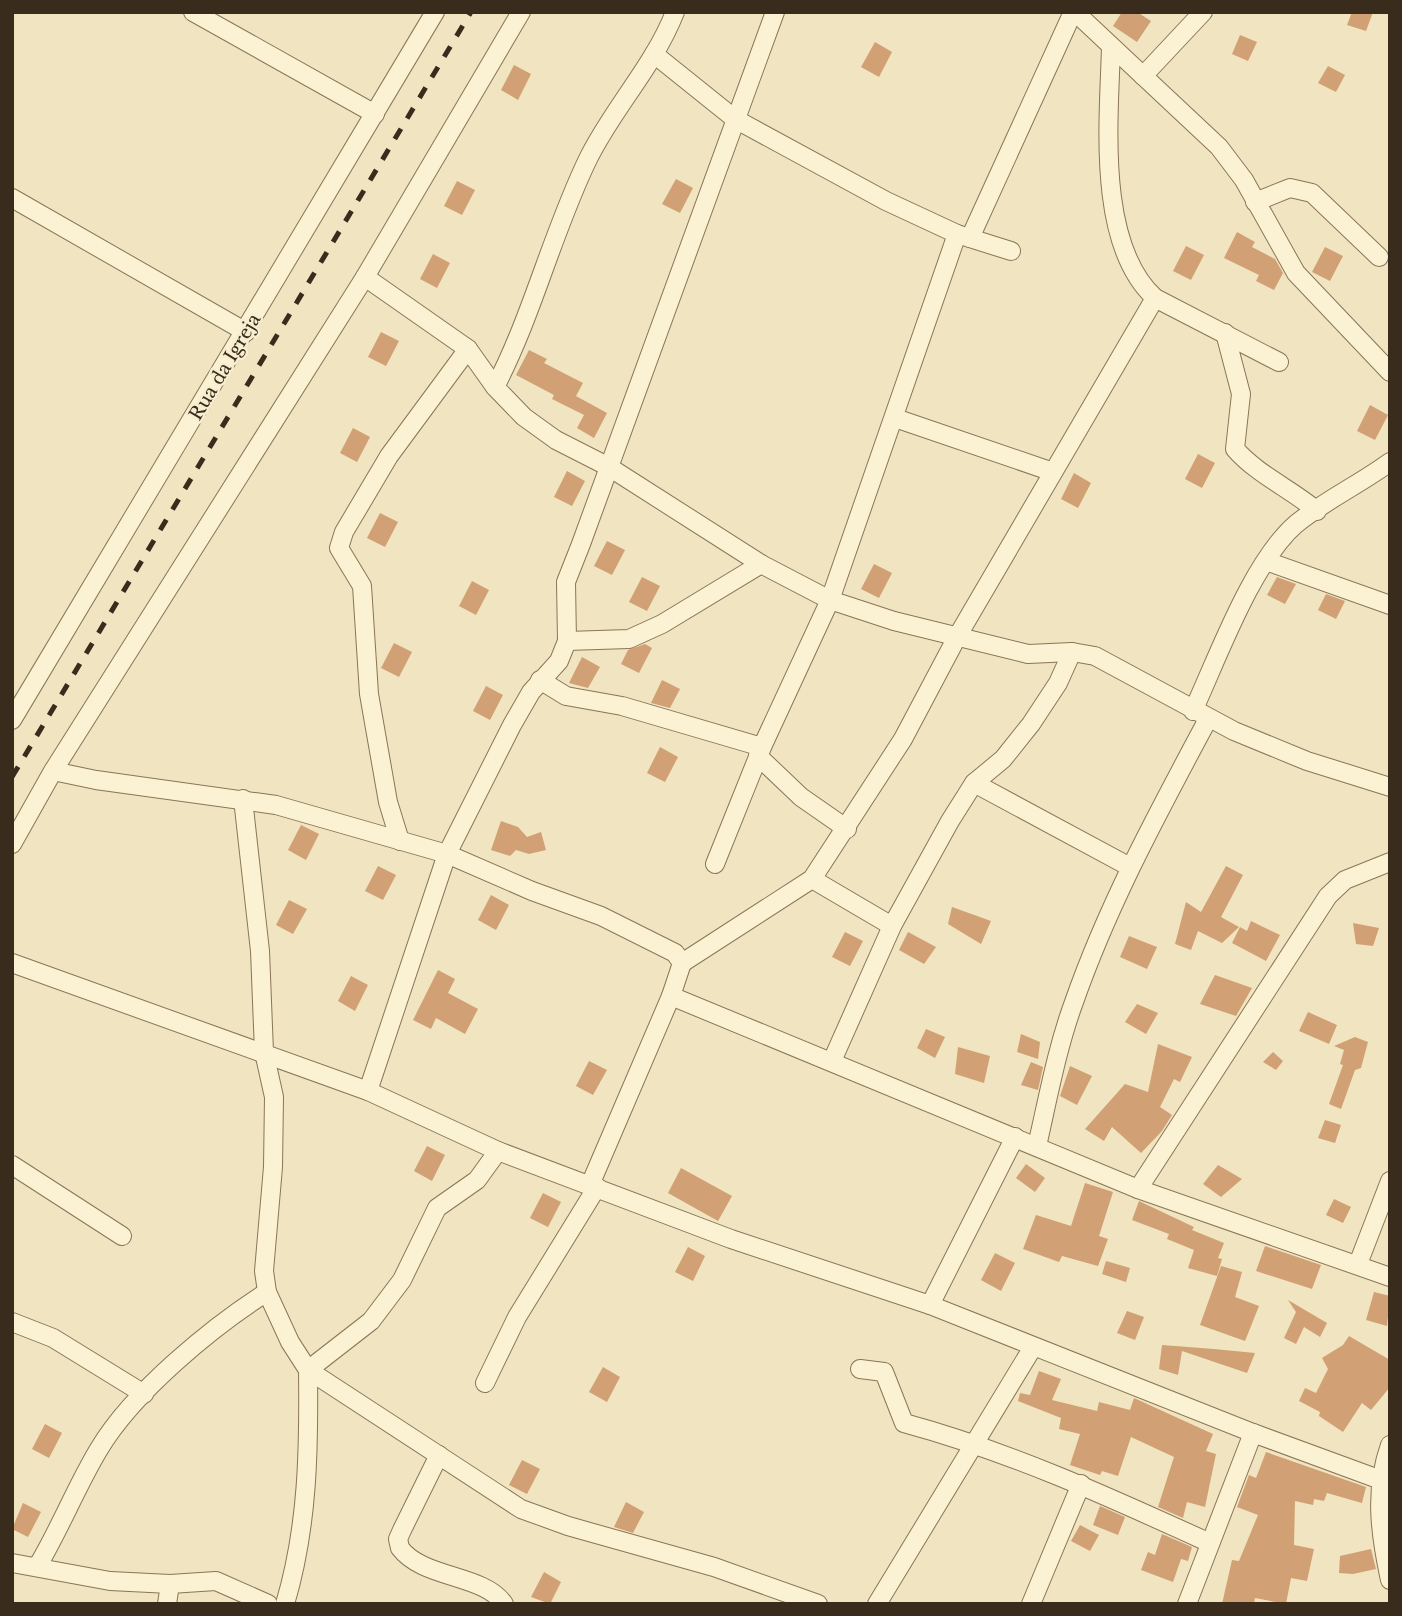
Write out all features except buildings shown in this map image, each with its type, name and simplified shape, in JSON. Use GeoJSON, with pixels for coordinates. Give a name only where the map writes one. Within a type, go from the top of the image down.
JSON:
{"type":"FeatureCollection","features":[{"type":"Feature","properties":{"kind":"street"},"geometry":{"type":"LineString","coordinates":[[193,12],[375,114]]}},
{"type":"Feature","properties":{"kind":"street","name":"Rua da Igreja"},"geometry":{"type":"LineString","coordinates":[[12,720],[435,12]]}},
{"type":"Feature","properties":{"kind":"street"},"geometry":{"type":"LineString","coordinates":[[12,844],[53,771],[365,277],[521,12]]}},
{"type":"Feature","properties":{"kind":"street"},"geometry":{"type":"LineString","coordinates":[[495,387],[523,330],[545,261],[588,160],[654,54],[675,12]]}},
{"type":"Feature","properties":{"kind":"street"},"geometry":{"type":"LineString","coordinates":[[368,1091],[447,854],[512,724],[540,680],[559,661],[567,641],[566,582],[775,12]]}},
{"type":"Feature","properties":{"kind":"street"},"geometry":{"type":"LineString","coordinates":[[715,864],[760,751],[830,600],[963,236],[1074,12],[1219,147],[1296,273],[1390,372]]}},
{"type":"Feature","properties":{"kind":"street"},"geometry":{"type":"LineString","coordinates":[[1143,76],[1203,12]]}},
{"type":"Feature","properties":{"kind":"street"},"geometry":{"type":"LineString","coordinates":[[1111,47],[1109,120],[1112,206],[1129,258],[1147,290],[1155,298],[1279,362]]}},
{"type":"Feature","properties":{"kind":"street"},"geometry":{"type":"LineString","coordinates":[[654,54],[735,118],[886,201],[963,236],[1011,251]]}},
{"type":"Feature","properties":{"kind":"street"},"geometry":{"type":"LineString","coordinates":[[1255,202],[1290,188],[1312,193],[1379,257]]}},
{"type":"Feature","properties":{"kind":"street"},"geometry":{"type":"LineString","coordinates":[[12,198],[246,332]]}},
{"type":"Feature","properties":{"kind":"street"},"geometry":{"type":"LineString","coordinates":[[365,277],[468,349],[495,387],[534,425],[556,440],[608,467],[761,564],[830,600],[957,637],[1028,654],[1072,652],[1095,656],[1200,715],[1307,761],[1390,787]]}},
{"type":"Feature","properties":{"kind":"street"},"geometry":{"type":"LineString","coordinates":[[485,1383],[517,1317],[594,1186],[682,963],[812,879],[903,739],[957,637],[1155,298]]}},
{"type":"Feature","properties":{"kind":"street"},"geometry":{"type":"LineString","coordinates":[[1225,333],[1241,394],[1235,449],[1258,470],[1295,492],[1317,511]]}},
{"type":"Feature","properties":{"kind":"street"},"geometry":{"type":"LineString","coordinates":[[400,841],[388,802],[369,694],[362,586],[339,548],[344,532],[389,456],[468,349]]}},
{"type":"Feature","properties":{"kind":"street"},"geometry":{"type":"LineString","coordinates":[[895,418],[1053,472]]}},
{"type":"Feature","properties":{"kind":"street"},"geometry":{"type":"LineString","coordinates":[[1037,1146],[1073,1003],[1130,867],[1200,715],[1266,561],[1296,524],[1390,462]]}},
{"type":"Feature","properties":{"kind":"street"},"geometry":{"type":"LineString","coordinates":[[1266,561],[1390,605]]}},
{"type":"Feature","properties":{"kind":"street"},"geometry":{"type":"LineString","coordinates":[[567,641],[629,639],[662,624],[761,564]]}},
{"type":"Feature","properties":{"kind":"street"},"geometry":{"type":"LineString","coordinates":[[832,1061],[892,926],[950,821],[974,783],[1003,759],[1031,724],[1058,683],[1072,652]]}},
{"type":"Feature","properties":{"kind":"street"},"geometry":{"type":"LineString","coordinates":[[540,680],[566,696],[622,706],[760,751],[801,797],[847,828]]}},
{"type":"Feature","properties":{"kind":"street"},"geometry":{"type":"LineString","coordinates":[[53,771],[96,780],[276,805],[447,854],[532,891],[601,916],[664,946],[676,953],[682,963]]}},
{"type":"Feature","properties":{"kind":"street"},"geometry":{"type":"LineString","coordinates":[[974,783],[1130,867]]}},
{"type":"Feature","properties":{"kind":"street"},"geometry":{"type":"LineString","coordinates":[[243,799],[260,951],[264,1052],[274,1097],[273,1167],[264,1271],[267,1292],[290,1342],[308,1370],[522,1509],[713,1567],[818,1604]]}},
{"type":"Feature","properties":{"kind":"street"},"geometry":{"type":"LineString","coordinates":[[1138,1189],[1328,896],[1345,880],[1390,862]]}},
{"type":"Feature","properties":{"kind":"street"},"geometry":{"type":"LineString","coordinates":[[812,879],[892,926]]}},
{"type":"Feature","properties":{"kind":"street"},"geometry":{"type":"LineString","coordinates":[[12,963],[368,1091],[498,1151],[730,1239],[930,1305],[1253,1433],[1385,1475]]}},
{"type":"Feature","properties":{"kind":"street"},"geometry":{"type":"LineString","coordinates":[[671,996],[1138,1189],[1390,1277]]}},
{"type":"Feature","properties":{"kind":"street"},"geometry":{"type":"LineString","coordinates":[[930,1305],[1015,1137]]}},
{"type":"Feature","properties":{"kind":"street"},"geometry":{"type":"LineString","coordinates":[[308,1370],[371,1321],[402,1280],[437,1208],[477,1180],[498,1151]]}},
{"type":"Feature","properties":{"kind":"street"},"geometry":{"type":"LineString","coordinates":[[12,1165],[122,1236]]}},
{"type":"Feature","properties":{"kind":"street"},"geometry":{"type":"LineString","coordinates":[[1358,1264],[1390,1181]]}},
{"type":"Feature","properties":{"kind":"street"},"geometry":{"type":"LineString","coordinates":[[37,1567],[100,1448],[144,1394],[234,1313],[267,1292]]}},
{"type":"Feature","properties":{"kind":"street"},"geometry":{"type":"LineString","coordinates":[[12,1322],[74,1349],[144,1394]]}},
{"type":"Feature","properties":{"kind":"street"},"geometry":{"type":"LineString","coordinates":[[877,1604],[1033,1347]]}},
{"type":"Feature","properties":{"kind":"street"},"geometry":{"type":"LineString","coordinates":[[860,1369],[884,1372],[904,1423],[975,1442],[1081,1485],[1210,1543]]}},
{"type":"Feature","properties":{"kind":"street"},"geometry":{"type":"LineString","coordinates":[[285,1604],[296,1568],[304,1517],[309,1445],[308,1370]]}},
{"type":"Feature","properties":{"kind":"street"},"geometry":{"type":"LineString","coordinates":[[1187,1604],[1253,1433]]}},
{"type":"Feature","properties":{"kind":"street"},"geometry":{"type":"LineString","coordinates":[[1390,1445],[1379,1528],[1390,1580]]}},
{"type":"Feature","properties":{"kind":"street"},"geometry":{"type":"LineString","coordinates":[[439,1455],[398,1539],[400,1548],[423,1565],[492,1592],[504,1604]]}},
{"type":"Feature","properties":{"kind":"street"},"geometry":{"type":"LineString","coordinates":[[1031,1604],[1081,1485]]}},
{"type":"Feature","properties":{"kind":"street"},"geometry":{"type":"LineString","coordinates":[[12,1563],[110,1581],[170,1584],[216,1581],[268,1604]]}},
{"type":"Feature","properties":{"kind":"street"},"geometry":{"type":"LineString","coordinates":[[167,1604],[170,1584]]}},
{"type":"Feature","properties":{"kind":"railway"},"geometry":{"type":"LineString","coordinates":[[12,777],[471,12]]}}]}
